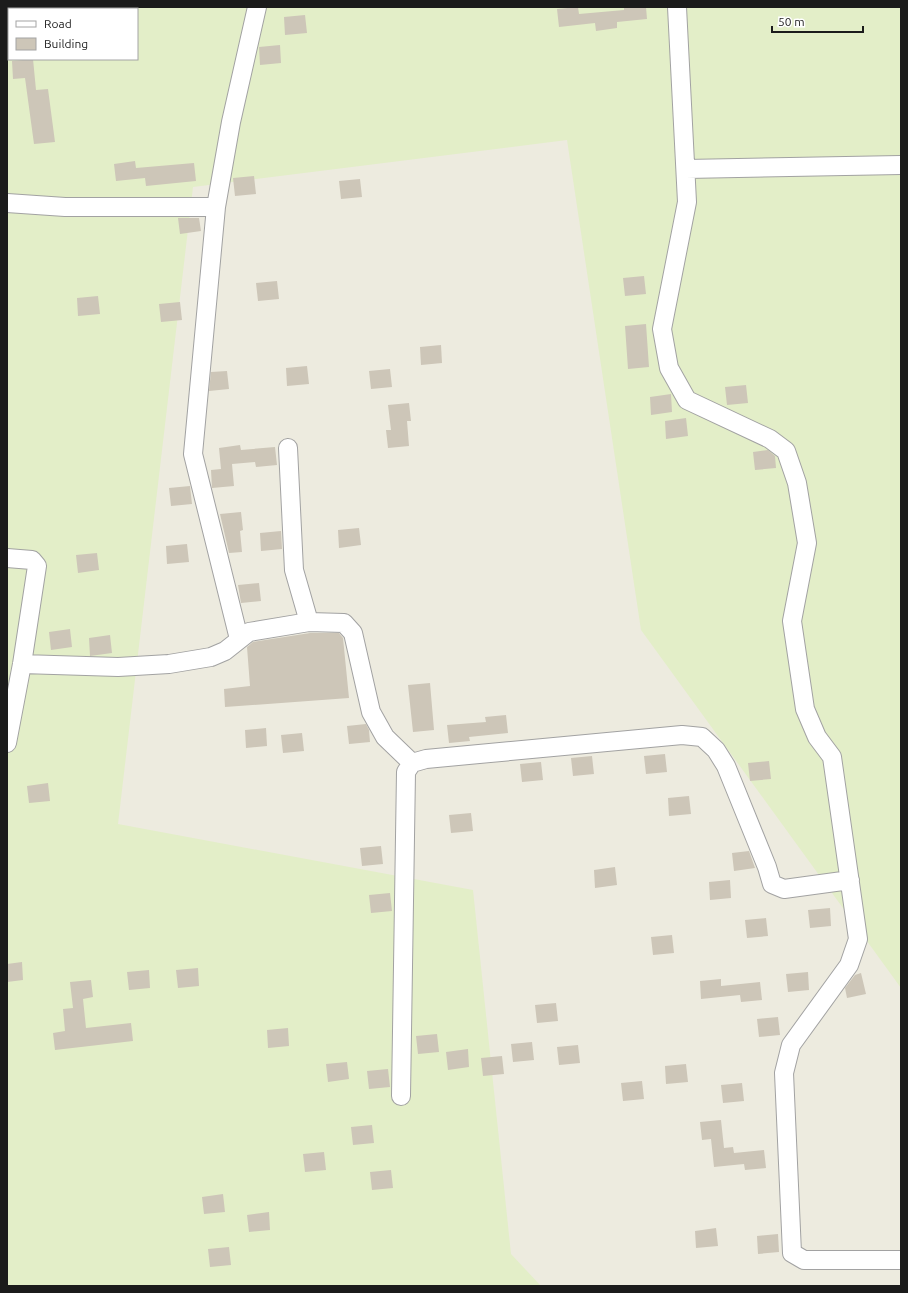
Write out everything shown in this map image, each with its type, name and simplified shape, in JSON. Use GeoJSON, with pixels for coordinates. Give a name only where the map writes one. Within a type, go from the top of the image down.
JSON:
{"type":"FeatureCollection","features":[{"type":"Feature","properties":{"kind":"street"},"geometry":{"type":"LineString","coordinates":[[239,639],[194,454],[216,207],[231,122],[257,7]]}},
{"type":"Feature","properties":{"kind":"street"},"geometry":{"type":"LineString","coordinates":[[677,7],[687,202],[662,329],[669,368],[687,400],[770,439],[786,451],[797,483],[807,543],[792,621],[805,709],[817,737],[832,757],[858,939],[849,965],[791,1045],[784,1073],[792,1252],[804,1260],[901,1260]]}},
{"type":"Feature","properties":{"kind":"street"},"geometry":{"type":"LineString","coordinates":[[686,169],[901,165]]}},
{"type":"Feature","properties":{"kind":"street"},"geometry":{"type":"LineString","coordinates":[[7,203],[65,207],[216,207]]}},
{"type":"Feature","properties":{"kind":"street"},"geometry":{"type":"LineString","coordinates":[[288,448],[294,570],[308,622]]}},
{"type":"Feature","properties":{"kind":"street"},"geometry":{"type":"LineString","coordinates":[[7,558],[32,560],[37,566],[22,664],[7,743]]}},
{"type":"Feature","properties":{"kind":"street"},"geometry":{"type":"LineString","coordinates":[[22,664],[118,667],[169,664],[210,657],[225,651],[249,632],[308,622],[344,623],[353,633],[371,712],[385,737],[412,763]]}},
{"type":"Feature","properties":{"kind":"street"},"geometry":{"type":"LineString","coordinates":[[401,1096],[406,772],[412,763],[426,759],[682,735],[702,737],[716,750],[726,766],[767,867],[772,884],[784,890],[850,880]]}},
{"type":"Feature","properties":{"kind":"green space"},"geometry":{"type":"Polygon","coordinates":[[[7,7],[901,7],[901,988],[641,630],[567,140],[193,187],[118,824],[473,890],[511,1254],[541,1286],[7,1286],[7,7]]]}},
{"type":"Feature","properties":{"kind":"building"},"geometry":{"type":"Polygon","coordinates":[[[578,7],[579,14],[624,10],[624,7],[646,7],[647,19],[617,22],[617,28],[596,31],[595,23],[559,27],[557,9],[578,7]]]}},
{"type":"Feature","properties":{"kind":"building"},"geometry":{"type":"Polygon","coordinates":[[[305,15],[307,33],[285,35],[284,17],[305,15]]]}},
{"type":"Feature","properties":{"kind":"building"},"geometry":{"type":"Polygon","coordinates":[[[280,45],[281,63],[260,65],[259,47],[280,45]]]}},
{"type":"Feature","properties":{"kind":"building"},"geometry":{"type":"Polygon","coordinates":[[[33,60],[36,90],[48,89],[55,142],[34,144],[25,78],[13,79],[12,61],[33,60]]]}},
{"type":"Feature","properties":{"kind":"building"},"geometry":{"type":"Polygon","coordinates":[[[135,161],[136,168],[194,163],[196,181],[146,186],[145,178],[116,181],[114,164],[135,161]]]}},
{"type":"Feature","properties":{"kind":"building"},"geometry":{"type":"Polygon","coordinates":[[[254,176],[256,194],[235,196],[233,178],[254,176]]]}},
{"type":"Feature","properties":{"kind":"building"},"geometry":{"type":"Polygon","coordinates":[[[360,179],[362,197],[341,199],[339,181],[360,179]]]}},
{"type":"Feature","properties":{"kind":"building"},"geometry":{"type":"Polygon","coordinates":[[[178,218],[199,218],[201,231],[180,234],[178,218]]]}},
{"type":"Feature","properties":{"kind":"building"},"geometry":{"type":"Polygon","coordinates":[[[644,276],[646,294],[625,296],[623,278],[644,276]]]}},
{"type":"Feature","properties":{"kind":"building"},"geometry":{"type":"Polygon","coordinates":[[[277,281],[279,299],[258,301],[256,283],[277,281]]]}},
{"type":"Feature","properties":{"kind":"building"},"geometry":{"type":"Polygon","coordinates":[[[98,296],[100,314],[78,316],[77,298],[98,296]]]}},
{"type":"Feature","properties":{"kind":"building"},"geometry":{"type":"Polygon","coordinates":[[[180,302],[182,320],[161,322],[159,304],[180,302]]]}},
{"type":"Feature","properties":{"kind":"building"},"geometry":{"type":"Polygon","coordinates":[[[646,324],[649,367],[628,369],[625,326],[646,324]]]}},
{"type":"Feature","properties":{"kind":"building"},"geometry":{"type":"Polygon","coordinates":[[[441,345],[442,363],[421,365],[420,347],[441,345]]]}},
{"type":"Feature","properties":{"kind":"building"},"geometry":{"type":"Polygon","coordinates":[[[307,366],[309,384],[287,386],[286,368],[307,366]]]}},
{"type":"Feature","properties":{"kind":"building"},"geometry":{"type":"Polygon","coordinates":[[[390,369],[392,387],[371,389],[369,371],[390,369]]]}},
{"type":"Feature","properties":{"kind":"building"},"geometry":{"type":"Polygon","coordinates":[[[227,371],[229,389],[209,391],[211,372],[227,371]]]}},
{"type":"Feature","properties":{"kind":"building"},"geometry":{"type":"Polygon","coordinates":[[[746,385],[748,403],[727,405],[725,387],[746,385]]]}},
{"type":"Feature","properties":{"kind":"building"},"geometry":{"type":"Polygon","coordinates":[[[671,394],[672,412],[651,415],[650,397],[671,394]]]}},
{"type":"Feature","properties":{"kind":"building"},"geometry":{"type":"Polygon","coordinates":[[[409,403],[411,421],[407,421],[409,446],[388,448],[386,430],[391,430],[388,405],[409,403]]]}},
{"type":"Feature","properties":{"kind":"building"},"geometry":{"type":"Polygon","coordinates":[[[686,418],[688,436],[666,439],[665,421],[686,418]]]}},
{"type":"Feature","properties":{"kind":"building"},"geometry":{"type":"Polygon","coordinates":[[[240,445],[241,450],[275,447],[277,465],[256,467],[255,462],[232,464],[234,486],[212,488],[211,470],[221,469],[219,448],[240,445]]]}},
{"type":"Feature","properties":{"kind":"building"},"geometry":{"type":"Polygon","coordinates":[[[768,450],[775,456],[776,468],[755,470],[753,452],[768,450]]]}},
{"type":"Feature","properties":{"kind":"building"},"geometry":{"type":"Polygon","coordinates":[[[190,486],[192,504],[171,506],[169,488],[190,486]]]}},
{"type":"Feature","properties":{"kind":"building"},"geometry":{"type":"Polygon","coordinates":[[[241,512],[243,530],[240,531],[242,552],[229,553],[220,514],[241,512]]]}},
{"type":"Feature","properties":{"kind":"building"},"geometry":{"type":"Polygon","coordinates":[[[359,528],[361,545],[339,548],[338,530],[359,528]]]}},
{"type":"Feature","properties":{"kind":"building"},"geometry":{"type":"Polygon","coordinates":[[[281,531],[282,549],[261,551],[260,533],[281,531]]]}},
{"type":"Feature","properties":{"kind":"building"},"geometry":{"type":"Polygon","coordinates":[[[187,544],[189,562],[167,564],[166,546],[187,544]]]}},
{"type":"Feature","properties":{"kind":"building"},"geometry":{"type":"Polygon","coordinates":[[[97,553],[99,570],[78,573],[76,555],[97,553]]]}},
{"type":"Feature","properties":{"kind":"building"},"geometry":{"type":"Polygon","coordinates":[[[259,583],[261,601],[241,603],[238,585],[259,583]]]}},
{"type":"Feature","properties":{"kind":"building"},"geometry":{"type":"Polygon","coordinates":[[[70,629],[72,647],[51,650],[49,632],[70,629]]]}},
{"type":"Feature","properties":{"kind":"building"},"geometry":{"type":"Polygon","coordinates":[[[310,633],[339,633],[343,638],[349,698],[225,707],[224,689],[250,686],[247,647],[253,642],[310,633]]]}},
{"type":"Feature","properties":{"kind":"building"},"geometry":{"type":"Polygon","coordinates":[[[110,635],[112,653],[90,656],[89,638],[110,635]]]}},
{"type":"Feature","properties":{"kind":"building"},"geometry":{"type":"Polygon","coordinates":[[[430,683],[434,730],[413,732],[408,685],[430,683]]]}},
{"type":"Feature","properties":{"kind":"building"},"geometry":{"type":"Polygon","coordinates":[[[506,715],[508,733],[469,737],[470,741],[449,743],[447,725],[486,722],[485,717],[506,715]]]}},
{"type":"Feature","properties":{"kind":"building"},"geometry":{"type":"Polygon","coordinates":[[[366,724],[369,730],[370,742],[349,744],[347,726],[366,724]]]}},
{"type":"Feature","properties":{"kind":"building"},"geometry":{"type":"Polygon","coordinates":[[[266,728],[267,746],[246,748],[245,730],[266,728]]]}},
{"type":"Feature","properties":{"kind":"building"},"geometry":{"type":"Polygon","coordinates":[[[302,733],[304,751],[283,753],[281,735],[302,733]]]}},
{"type":"Feature","properties":{"kind":"building"},"geometry":{"type":"Polygon","coordinates":[[[665,754],[667,772],[646,774],[644,756],[665,754]]]}},
{"type":"Feature","properties":{"kind":"building"},"geometry":{"type":"Polygon","coordinates":[[[592,756],[594,774],[573,776],[571,758],[592,756]]]}},
{"type":"Feature","properties":{"kind":"building"},"geometry":{"type":"Polygon","coordinates":[[[769,761],[771,779],[750,781],[748,763],[769,761]]]}},
{"type":"Feature","properties":{"kind":"building"},"geometry":{"type":"Polygon","coordinates":[[[541,762],[543,780],[522,782],[520,764],[541,762]]]}},
{"type":"Feature","properties":{"kind":"building"},"geometry":{"type":"Polygon","coordinates":[[[48,783],[50,801],[29,803],[27,786],[48,783]]]}},
{"type":"Feature","properties":{"kind":"building"},"geometry":{"type":"Polygon","coordinates":[[[689,796],[691,814],[669,816],[668,798],[689,796]]]}},
{"type":"Feature","properties":{"kind":"building"},"geometry":{"type":"Polygon","coordinates":[[[471,813],[473,831],[451,833],[449,815],[471,813]]]}},
{"type":"Feature","properties":{"kind":"building"},"geometry":{"type":"Polygon","coordinates":[[[381,846],[383,864],[362,866],[360,848],[381,846]]]}},
{"type":"Feature","properties":{"kind":"building"},"geometry":{"type":"Polygon","coordinates":[[[749,851],[755,868],[734,871],[732,853],[749,851]]]}},
{"type":"Feature","properties":{"kind":"building"},"geometry":{"type":"Polygon","coordinates":[[[615,867],[617,885],[595,888],[594,870],[615,867]]]}},
{"type":"Feature","properties":{"kind":"building"},"geometry":{"type":"Polygon","coordinates":[[[730,880],[731,898],[710,900],[709,882],[730,880]]]}},
{"type":"Feature","properties":{"kind":"building"},"geometry":{"type":"Polygon","coordinates":[[[390,893],[392,911],[371,913],[369,895],[390,893]]]}},
{"type":"Feature","properties":{"kind":"building"},"geometry":{"type":"Polygon","coordinates":[[[830,908],[831,926],[810,928],[808,910],[830,908]]]}},
{"type":"Feature","properties":{"kind":"building"},"geometry":{"type":"Polygon","coordinates":[[[766,918],[768,936],[747,938],[745,920],[766,918]]]}},
{"type":"Feature","properties":{"kind":"building"},"geometry":{"type":"Polygon","coordinates":[[[672,935],[674,953],[653,955],[651,937],[672,935]]]}},
{"type":"Feature","properties":{"kind":"building"},"geometry":{"type":"Polygon","coordinates":[[[22,962],[23,980],[7,982],[7,964],[22,962]]]}},
{"type":"Feature","properties":{"kind":"building"},"geometry":{"type":"Polygon","coordinates":[[[198,968],[199,986],[178,988],[176,970],[198,968]]]}},
{"type":"Feature","properties":{"kind":"building"},"geometry":{"type":"Polygon","coordinates":[[[149,970],[150,988],[129,990],[127,972],[149,970]]]}},
{"type":"Feature","properties":{"kind":"building"},"geometry":{"type":"Polygon","coordinates":[[[808,972],[809,990],[788,992],[786,974],[808,972]]]}},
{"type":"Feature","properties":{"kind":"building"},"geometry":{"type":"Polygon","coordinates":[[[861,973],[866,994],[847,998],[845,988],[855,975],[861,973]]]}},
{"type":"Feature","properties":{"kind":"building"},"geometry":{"type":"Polygon","coordinates":[[[721,979],[721,986],[760,982],[762,1000],[741,1002],[740,995],[701,999],[700,981],[721,979]]]}},
{"type":"Feature","properties":{"kind":"building"},"geometry":{"type":"Polygon","coordinates":[[[91,980],[93,997],[83,999],[86,1028],[131,1023],[133,1041],[55,1050],[53,1033],[65,1031],[63,1009],[73,1008],[70,982],[91,980]]]}},
{"type":"Feature","properties":{"kind":"building"},"geometry":{"type":"Polygon","coordinates":[[[556,1003],[558,1021],[537,1023],[535,1005],[556,1003]]]}},
{"type":"Feature","properties":{"kind":"building"},"geometry":{"type":"Polygon","coordinates":[[[778,1017],[780,1035],[759,1037],[757,1019],[778,1017]]]}},
{"type":"Feature","properties":{"kind":"building"},"geometry":{"type":"Polygon","coordinates":[[[288,1028],[289,1046],[268,1048],[267,1030],[288,1028]]]}},
{"type":"Feature","properties":{"kind":"building"},"geometry":{"type":"Polygon","coordinates":[[[437,1034],[439,1052],[418,1054],[416,1036],[437,1034]]]}},
{"type":"Feature","properties":{"kind":"building"},"geometry":{"type":"Polygon","coordinates":[[[532,1042],[534,1060],[513,1062],[511,1044],[532,1042]]]}},
{"type":"Feature","properties":{"kind":"building"},"geometry":{"type":"Polygon","coordinates":[[[578,1045],[580,1063],[559,1065],[557,1047],[578,1045]]]}},
{"type":"Feature","properties":{"kind":"building"},"geometry":{"type":"Polygon","coordinates":[[[468,1049],[469,1067],[448,1070],[446,1052],[468,1049]]]}},
{"type":"Feature","properties":{"kind":"building"},"geometry":{"type":"Polygon","coordinates":[[[502,1056],[504,1074],[483,1076],[481,1058],[502,1056]]]}},
{"type":"Feature","properties":{"kind":"building"},"geometry":{"type":"Polygon","coordinates":[[[347,1062],[349,1079],[328,1082],[326,1064],[347,1062]]]}},
{"type":"Feature","properties":{"kind":"building"},"geometry":{"type":"Polygon","coordinates":[[[686,1064],[688,1082],[666,1084],[665,1066],[686,1064]]]}},
{"type":"Feature","properties":{"kind":"building"},"geometry":{"type":"Polygon","coordinates":[[[388,1069],[390,1087],[369,1089],[367,1071],[388,1069]]]}},
{"type":"Feature","properties":{"kind":"building"},"geometry":{"type":"Polygon","coordinates":[[[642,1081],[644,1099],[623,1101],[621,1083],[642,1081]]]}},
{"type":"Feature","properties":{"kind":"building"},"geometry":{"type":"Polygon","coordinates":[[[742,1083],[744,1101],[723,1103],[721,1085],[742,1083]]]}},
{"type":"Feature","properties":{"kind":"building"},"geometry":{"type":"Polygon","coordinates":[[[721,1120],[724,1148],[733,1147],[734,1153],[764,1150],[766,1168],[745,1170],[744,1164],[714,1167],[711,1139],[702,1140],[700,1122],[721,1120]]]}},
{"type":"Feature","properties":{"kind":"building"},"geometry":{"type":"Polygon","coordinates":[[[372,1125],[374,1143],[353,1145],[351,1127],[372,1125]]]}},
{"type":"Feature","properties":{"kind":"building"},"geometry":{"type":"Polygon","coordinates":[[[324,1152],[326,1170],[305,1172],[303,1154],[324,1152]]]}},
{"type":"Feature","properties":{"kind":"building"},"geometry":{"type":"Polygon","coordinates":[[[391,1170],[393,1188],[372,1190],[370,1172],[391,1170]]]}},
{"type":"Feature","properties":{"kind":"building"},"geometry":{"type":"Polygon","coordinates":[[[223,1194],[225,1212],[204,1214],[202,1197],[223,1194]]]}},
{"type":"Feature","properties":{"kind":"building"},"geometry":{"type":"Polygon","coordinates":[[[269,1212],[270,1230],[249,1232],[247,1215],[269,1212]]]}},
{"type":"Feature","properties":{"kind":"building"},"geometry":{"type":"Polygon","coordinates":[[[716,1228],[718,1246],[696,1248],[695,1231],[716,1228]]]}},
{"type":"Feature","properties":{"kind":"building"},"geometry":{"type":"Polygon","coordinates":[[[778,1234],[779,1252],[758,1254],[757,1236],[778,1234]]]}},
{"type":"Feature","properties":{"kind":"building"},"geometry":{"type":"Polygon","coordinates":[[[229,1247],[231,1265],[210,1267],[208,1249],[229,1247]]]}}]}
